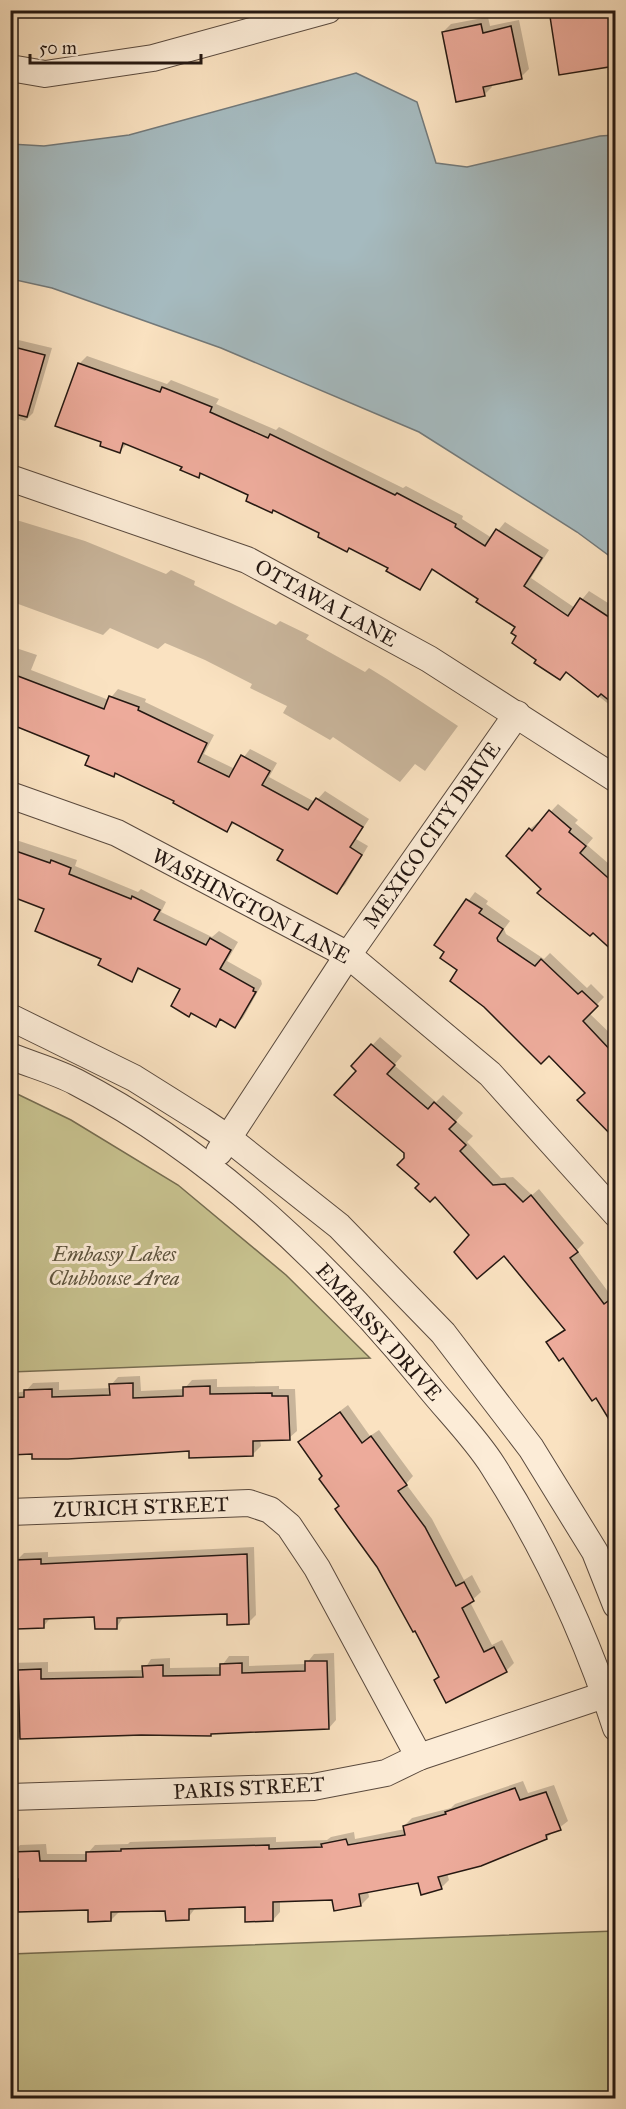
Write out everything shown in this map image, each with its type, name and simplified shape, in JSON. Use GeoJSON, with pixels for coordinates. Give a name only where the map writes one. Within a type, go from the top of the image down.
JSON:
{"type":"FeatureCollection","features":[{"type":"Feature","properties":{"kind":"street"},"geometry":{"type":"LineString","coordinates":[[10,69],[45,74],[153,58],[328,10]]}},
{"type":"Feature","properties":{"kind":"street","name":"OTTAWA LANE"},"geometry":{"type":"LineString","coordinates":[[10,478],[247,560],[429,659],[615,779]]}},
{"type":"Feature","properties":{"kind":"street","name":"MEXICO CITY DRIVE"},"geometry":{"type":"LineString","coordinates":[[209,1167],[348,955],[517,714]]}},
{"type":"Feature","properties":{"kind":"street","name":"WASHINGTON LANE"},"geometry":{"type":"LineString","coordinates":[[10,795],[117,833],[348,955],[490,1074],[615,1214]]}},
{"type":"Feature","properties":{"kind":"street","name":"EMBASSY DRIVE"},"geometry":{"type":"LineString","coordinates":[[10,1017],[134,1078],[228,1137],[339,1226],[443,1333],[531,1448],[595,1552],[615,1605]]}},
{"type":"Feature","properties":{"kind":"street","name":"EMBASSY DRIVE"},"geometry":{"type":"LineString","coordinates":[[12,1064],[74,1081],[182,1145],[314,1259],[396,1347],[492,1464],[536,1543],[610,1693],[615,1728]]}},
{"type":"Feature","properties":{"kind":"street","name":"ZURICH STREET"},"geometry":{"type":"LineString","coordinates":[[10,1512],[249,1503],[270,1510],[289,1526],[317,1568],[419,1757]]}},
{"type":"Feature","properties":{"kind":"street","name":"PARIS STREET"},"geometry":{"type":"LineString","coordinates":[[10,1797],[313,1787],[386,1773],[419,1757],[610,1693]]}},
{"type":"Feature","properties":{"kind":"green space","name":"Embassy Lakes Clubhouse Area"},"geometry":{"type":"Polygon","coordinates":[[[11,1091],[71,1120],[178,1185],[286,1275],[370,1358],[11,1372],[11,1091]]]}},
{"type":"Feature","properties":{"kind":"green space"},"geometry":{"type":"Polygon","coordinates":[[[615,1931],[615,2098],[11,2098],[11,1954],[615,1931]]]}},
{"type":"Feature","properties":{"kind":"shaded area"},"geometry":{"type":"Polygon","coordinates":[[[356,73],[417,102],[436,163],[467,167],[600,136],[615,135],[615,560],[577,532],[419,432],[221,348],[52,288],[11,279],[11,144],[44,146],[129,135],[356,73]]]}},
{"type":"Feature","properties":{"kind":"building"},"geometry":{"type":"Polygon","coordinates":[[[549,10],[615,10],[615,66],[559,75],[549,10]]]}},
{"type":"Feature","properties":{"kind":"building"},"geometry":{"type":"Polygon","coordinates":[[[481,24],[483,33],[511,26],[522,79],[483,87],[485,96],[456,102],[442,32],[481,24]]]}},
{"type":"Feature","properties":{"kind":"building"},"geometry":{"type":"Polygon","coordinates":[[[10,346],[45,355],[27,417],[10,413],[10,346]]]}},
{"type":"Feature","properties":{"kind":"building"},"geometry":{"type":"Polygon","coordinates":[[[78,363],[160,392],[162,387],[212,407],[210,412],[268,438],[270,434],[395,495],[397,493],[456,524],[455,527],[485,546],[496,529],[542,558],[524,586],[568,616],[580,598],[615,621],[615,705],[601,694],[598,697],[566,672],[560,680],[534,663],[536,660],[512,643],[516,636],[511,633],[515,627],[476,602],[478,599],[432,569],[420,590],[386,571],[388,568],[349,548],[347,552],[318,537],[319,533],[273,510],[272,513],[246,501],[248,495],[200,473],[199,478],[180,470],[182,467],[123,443],[120,453],[100,446],[101,442],[55,426],[78,363]]]}},
{"type":"Feature","properties":{"kind":"building"},"geometry":{"type":"Polygon","coordinates":[[[10,673],[104,709],[109,696],[139,707],[138,710],[207,743],[198,762],[229,777],[241,755],[270,771],[262,785],[308,810],[316,798],[363,827],[350,847],[362,855],[337,894],[277,860],[283,850],[232,822],[227,832],[173,803],[174,801],[115,773],[114,777],[85,765],[89,756],[10,724],[10,673]]]}},
{"type":"Feature","properties":{"kind":"building"},"geometry":{"type":"Polygon","coordinates":[[[549,810],[571,829],[569,832],[586,846],[580,853],[615,884],[615,953],[593,933],[590,936],[537,893],[541,889],[506,856],[529,828],[532,831],[549,810]]]}},
{"type":"Feature","properties":{"kind":"building"},"geometry":{"type":"Polygon","coordinates":[[[10,849],[71,868],[69,874],[131,899],[132,896],[160,910],[154,920],[206,945],[210,938],[231,950],[220,969],[254,988],[253,991],[256,992],[235,1028],[220,1019],[216,1027],[191,1013],[189,1017],[171,1006],[180,989],[138,968],[132,982],[98,965],[101,959],[35,931],[44,909],[10,896],[10,849]]]}},
{"type":"Feature","properties":{"kind":"building"},"geometry":{"type":"Polygon","coordinates":[[[466,899],[482,909],[479,913],[503,929],[497,938],[498,941],[535,966],[541,959],[578,994],[582,991],[598,1006],[583,1021],[615,1055],[615,1139],[577,1100],[585,1093],[549,1056],[541,1064],[484,1007],[450,981],[457,970],[440,958],[444,952],[434,945],[466,899]]]}},
{"type":"Feature","properties":{"kind":"building"},"geometry":{"type":"Polygon","coordinates":[[[371,1044],[395,1065],[387,1074],[428,1109],[434,1102],[456,1122],[449,1129],[466,1145],[460,1151],[493,1185],[505,1184],[523,1202],[531,1195],[578,1252],[570,1258],[604,1304],[615,1296],[615,1429],[596,1398],[592,1401],[563,1358],[559,1361],[546,1342],[565,1330],[504,1256],[477,1279],[454,1252],[469,1235],[435,1197],[430,1202],[415,1188],[419,1184],[397,1165],[404,1158],[404,1153],[334,1095],[356,1071],[351,1066],[371,1044]]]}},
{"type":"Feature","properties":{"kind":"building"},"geometry":{"type":"Polygon","coordinates":[[[133,1383],[133,1398],[183,1396],[183,1387],[210,1386],[210,1394],[272,1393],[272,1396],[288,1396],[290,1440],[253,1441],[253,1456],[189,1458],[189,1451],[68,1459],[32,1459],[32,1454],[10,1455],[10,1398],[24,1397],[24,1390],[52,1389],[52,1397],[110,1395],[109,1384],[133,1383]]]}},
{"type":"Feature","properties":{"kind":"building"},"geometry":{"type":"Polygon","coordinates":[[[340,1412],[362,1443],[371,1436],[407,1485],[398,1491],[425,1527],[456,1586],[464,1582],[474,1601],[462,1608],[484,1652],[494,1647],[507,1672],[446,1703],[434,1680],[439,1677],[415,1631],[413,1632],[377,1567],[335,1509],[339,1506],[319,1479],[322,1476],[298,1442],[340,1412]]]}},
{"type":"Feature","properties":{"kind":"building"},"geometry":{"type":"Polygon","coordinates":[[[247,1554],[249,1624],[227,1625],[227,1614],[117,1618],[117,1629],[95,1629],[94,1617],[44,1619],[44,1628],[17,1629],[15,1560],[41,1559],[41,1564],[247,1554]]]}},
{"type":"Feature","properties":{"kind":"building"},"geometry":{"type":"Polygon","coordinates":[[[305,1661],[327,1661],[329,1729],[211,1734],[211,1736],[141,1735],[20,1739],[18,1670],[41,1669],[41,1679],[143,1677],[142,1666],[163,1665],[163,1676],[220,1675],[220,1664],[242,1663],[242,1673],[305,1671],[305,1661]]]}},
{"type":"Feature","properties":{"kind":"building"},"geometry":{"type":"Polygon","coordinates":[[[515,1788],[520,1800],[546,1792],[561,1830],[546,1835],[547,1839],[481,1866],[438,1877],[442,1889],[421,1895],[418,1883],[359,1894],[361,1906],[334,1911],[332,1900],[273,1902],[273,1921],[245,1922],[245,1907],[189,1909],[189,1920],[166,1921],[165,1911],[111,1912],[111,1921],[88,1922],[88,1910],[18,1912],[18,1879],[11,1879],[11,1852],[39,1851],[40,1861],[86,1861],[86,1852],[121,1851],[121,1849],[269,1845],[269,1849],[322,1847],[321,1844],[346,1839],[348,1845],[405,1835],[403,1826],[446,1814],[445,1812],[515,1788]]]}}]}
